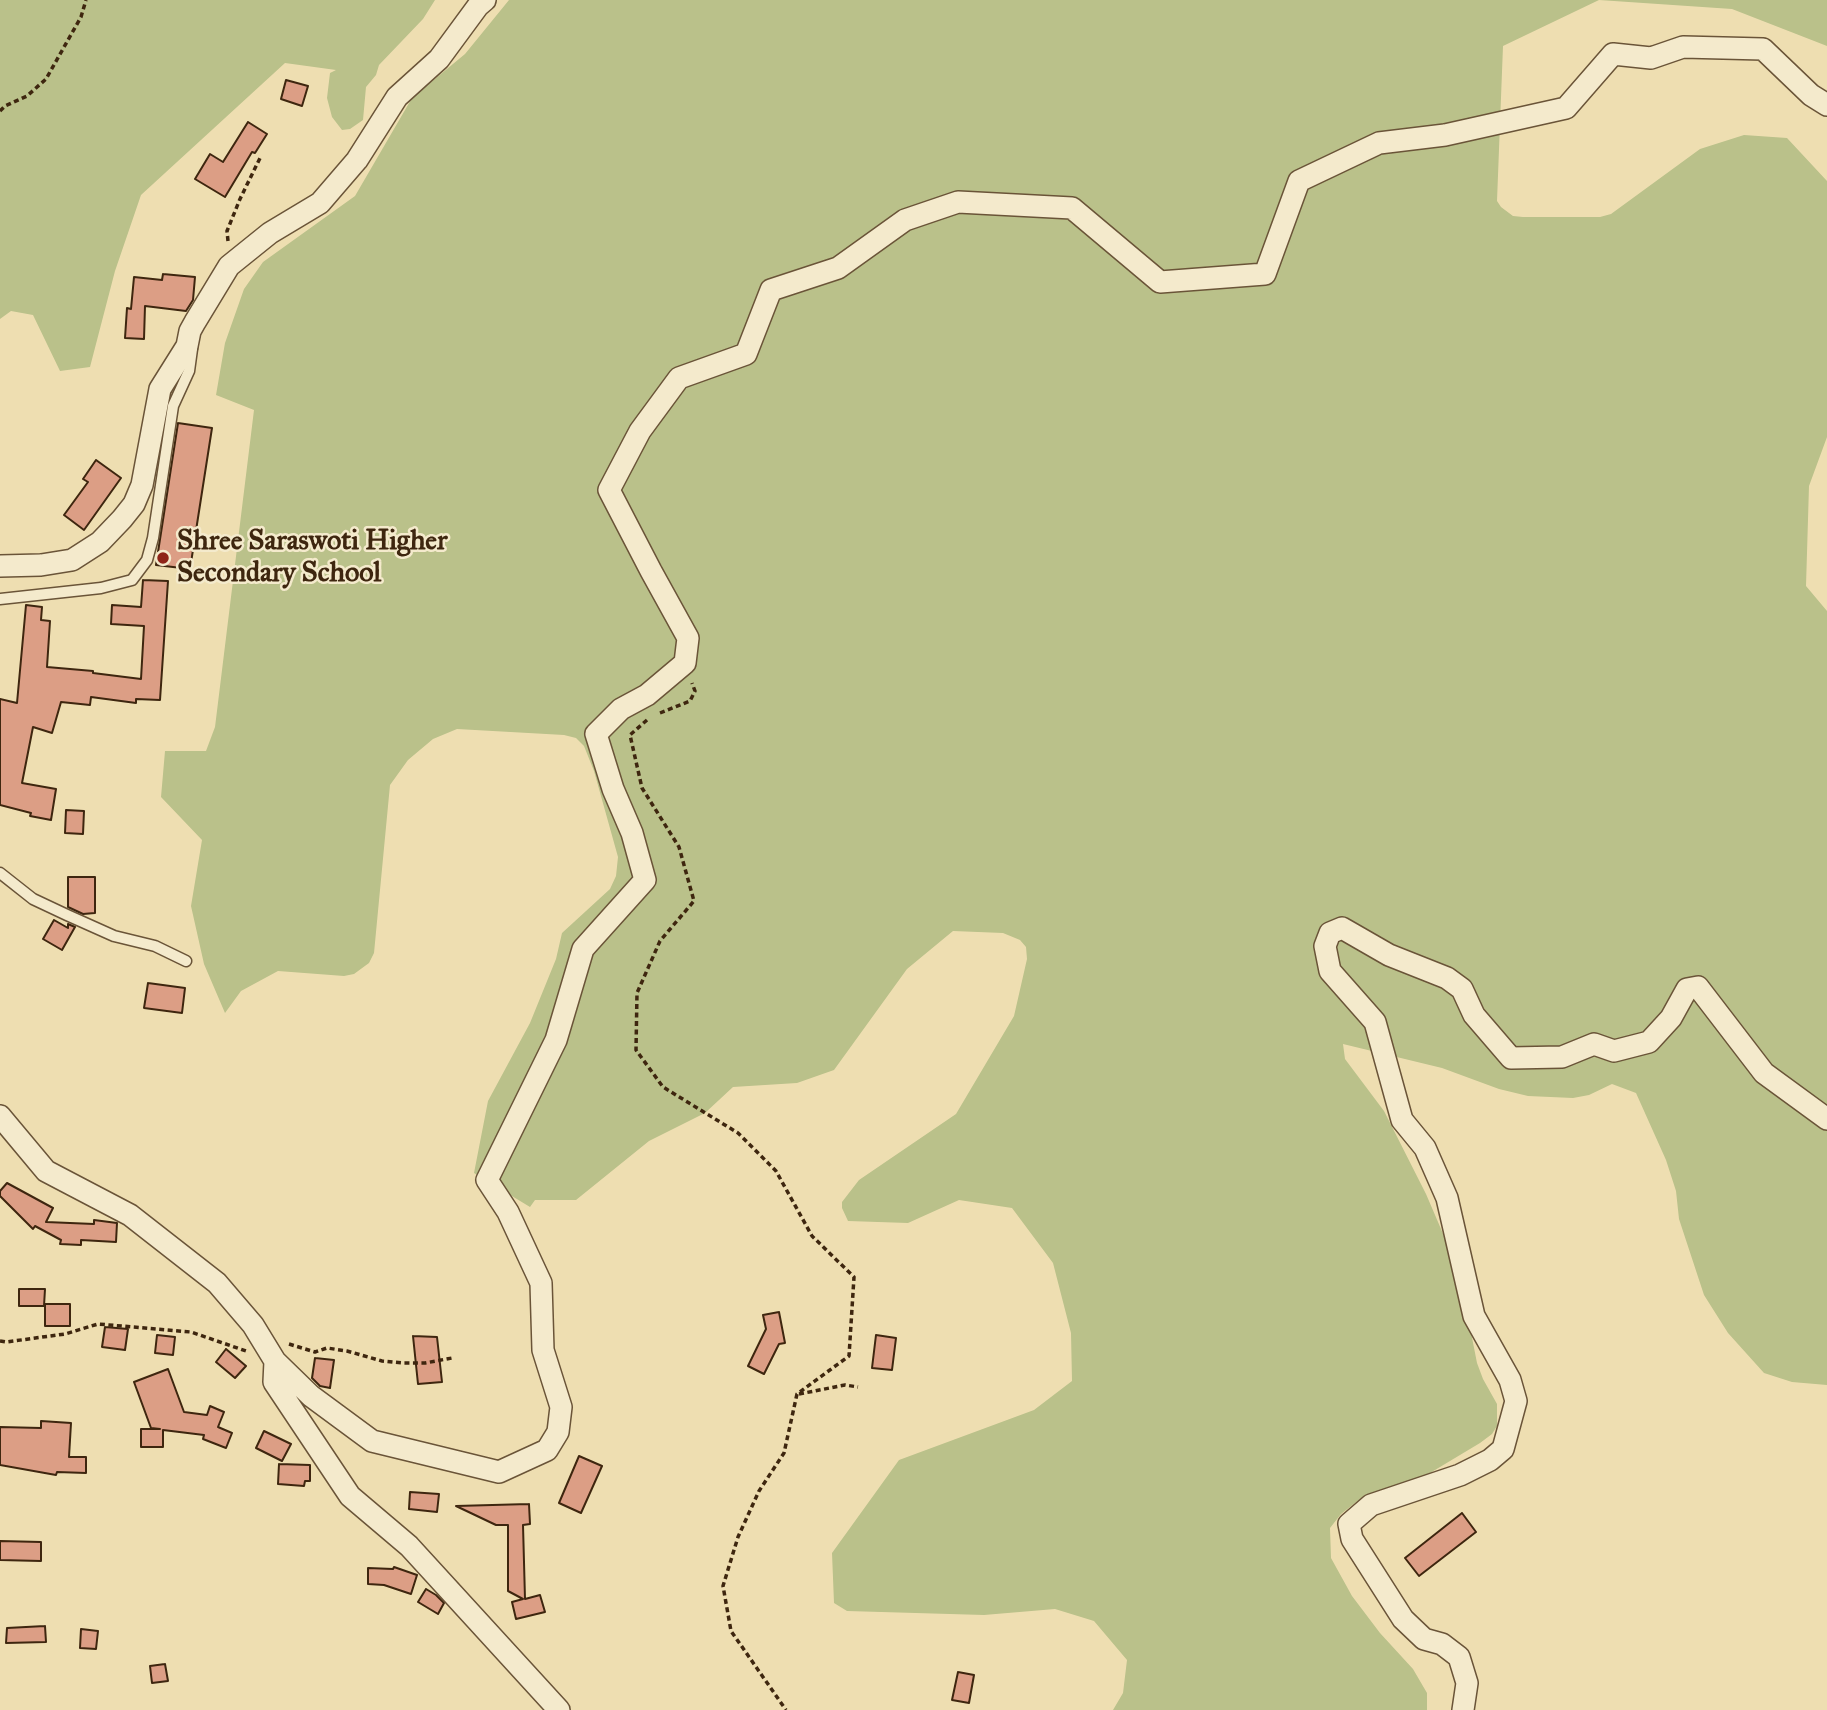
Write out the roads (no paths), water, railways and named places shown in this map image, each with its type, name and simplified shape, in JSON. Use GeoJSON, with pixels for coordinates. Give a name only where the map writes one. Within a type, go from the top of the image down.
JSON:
{"type":"FeatureCollection","features":[{"type":"Feature","properties":{"kind":"street"},"geometry":{"type":"LineString","coordinates":[[0,566],[41,565],[72,560],[100,542],[122,519],[134,504],[142,485],[160,389],[187,346],[190,331],[229,266],[270,233],[320,203],[357,160],[397,97],[439,59],[485,0]]}},
{"type":"Feature","properties":{"kind":"street"},"geometry":{"type":"LineString","coordinates":[[0,1116],[46,1171],[130,1215],[217,1283],[279,1352],[311,1396],[372,1441],[499,1472],[547,1450],[558,1432],[561,1407],[543,1350],[541,1283],[508,1212],[487,1180],[556,1040],[583,949],[645,880],[632,833],[613,789],[596,734],[621,709],[647,695],[685,663],[688,638],[609,490],[640,431],[678,378],[746,354],[771,290],[838,268],[905,220],[958,202],[1073,208],[1160,282],[1265,274],[1299,181],[1379,143],[1446,135],[1566,108],[1613,54],[1651,58],[1683,47],[1763,49],[1811,94],[1827,105]]}},
{"type":"Feature","properties":{"kind":"street"},"geometry":{"type":"LineString","coordinates":[[1463,1710],[1467,1683],[1458,1657],[1442,1644],[1424,1639],[1403,1619],[1352,1538],[1349,1524],[1371,1505],[1460,1475],[1490,1460],[1503,1449],[1516,1401],[1510,1380],[1474,1316],[1447,1198],[1425,1148],[1402,1120],[1374,1022],[1330,971],[1325,946],[1330,933],[1342,928],[1390,956],[1447,978],[1462,989],[1474,1015],[1511,1058],[1562,1057],[1594,1044],[1614,1051],[1649,1042],[1671,1018],[1687,989],[1698,987],[1764,1073],[1827,1119]]}},
{"type":"Feature","properties":{"kind":"street"},"geometry":{"type":"LineString","coordinates":[[279,1352],[274,1382],[350,1496],[409,1546],[559,1710]]}},
{"type":"Feature","properties":{"kind":"lane"},"geometry":{"type":"LineString","coordinates":[[0,599],[101,588],[132,580],[147,560],[153,538],[173,406],[189,371],[195,322]]}},
{"type":"Feature","properties":{"kind":"lane"},"geometry":{"type":"LineString","coordinates":[[0,873],[33,899],[114,936],[155,946],[186,961]]}},
{"type":"Feature","properties":{"kind":"place","name":"Shree Saraswoti Higher Secondary School"},"geometry":{"type":"Point","coordinates":[163,558]}}]}
